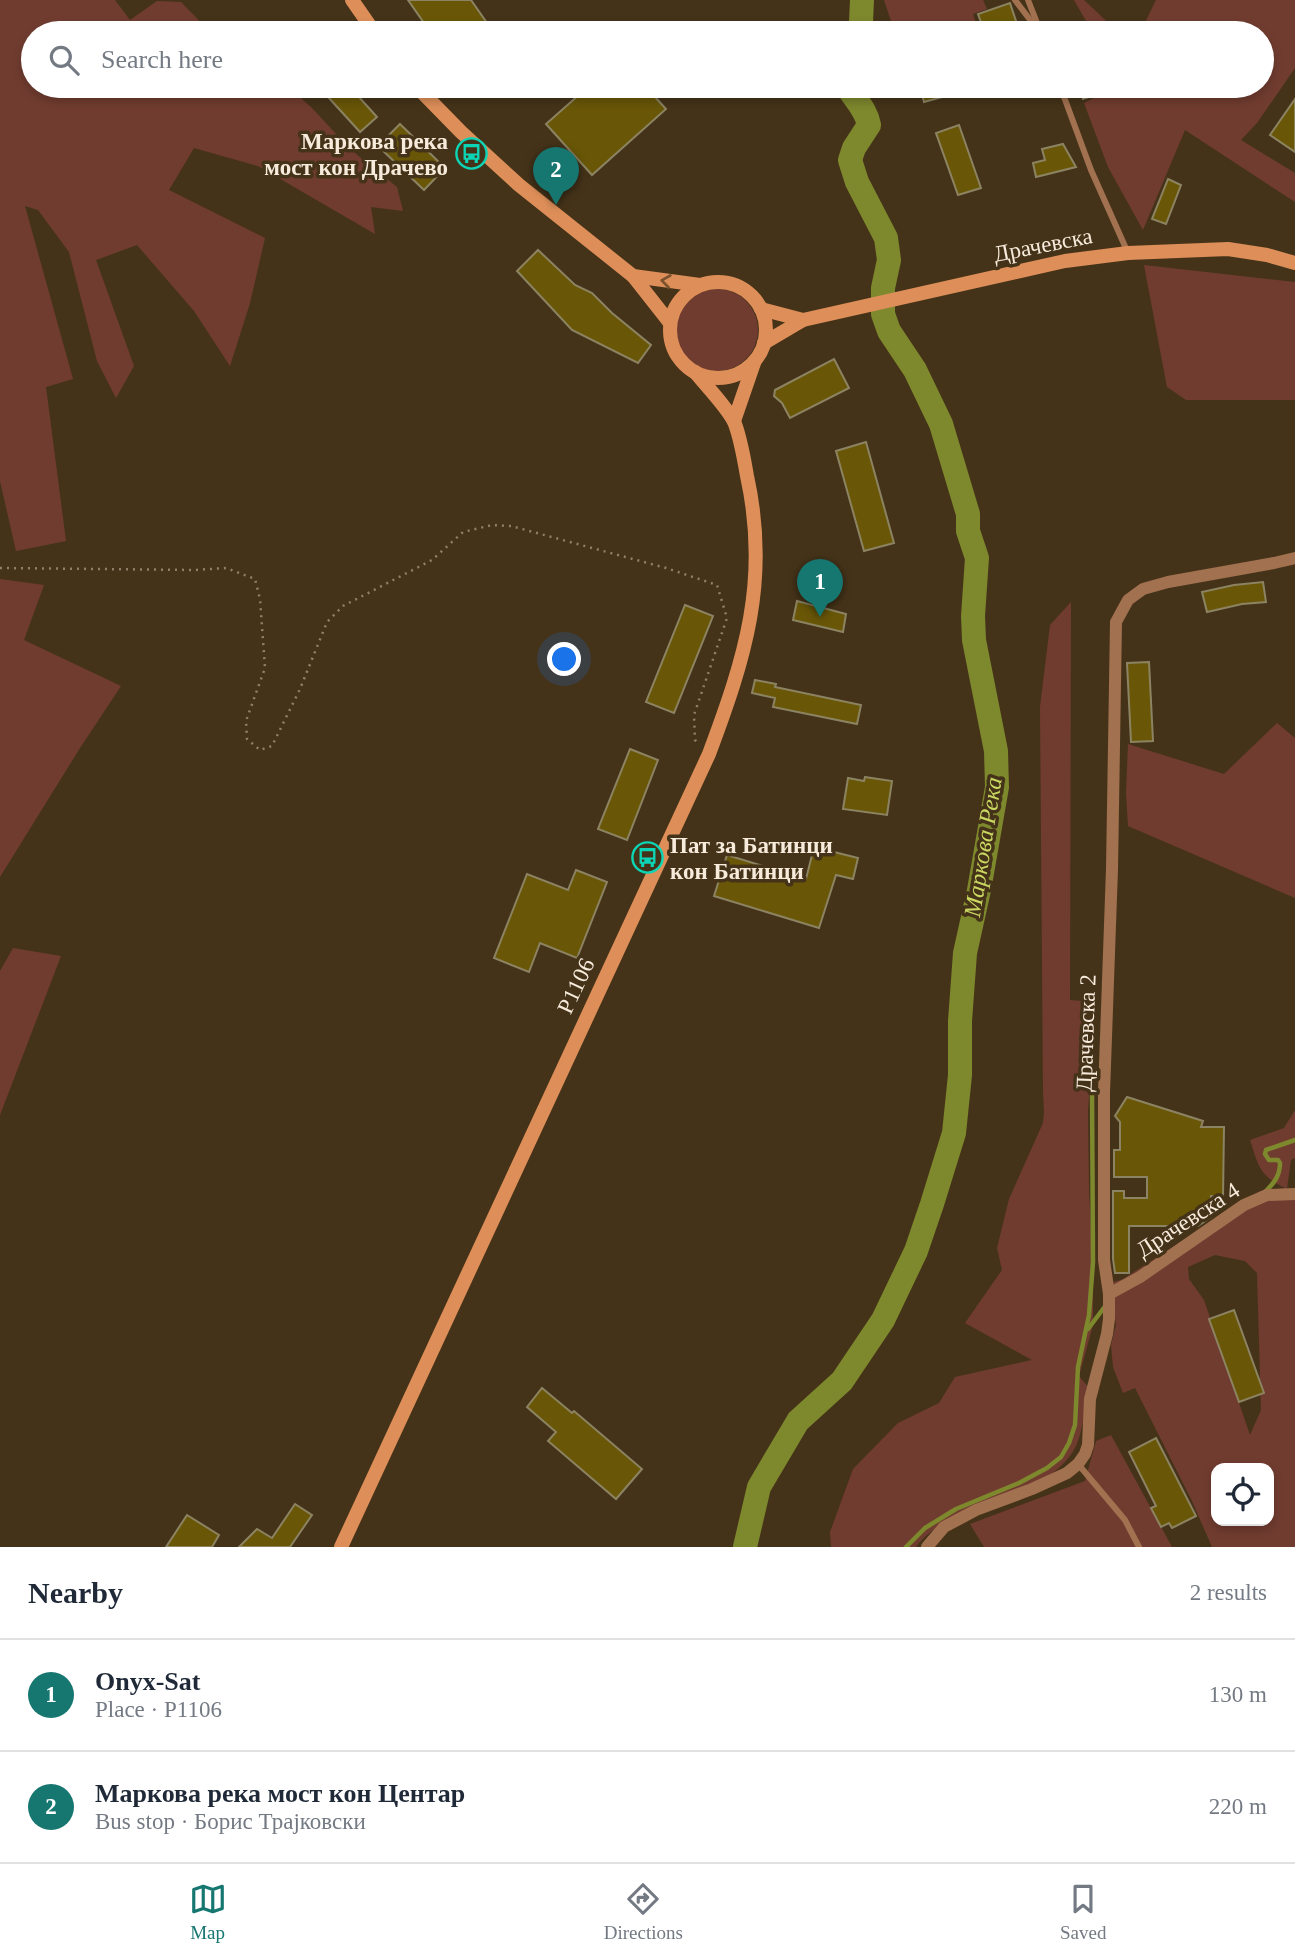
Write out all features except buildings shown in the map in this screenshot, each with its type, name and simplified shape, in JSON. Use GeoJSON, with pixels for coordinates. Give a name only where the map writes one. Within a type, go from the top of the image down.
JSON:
{"type":"FeatureCollection","features":[{"type":"Feature","properties":{"kind":"main road"},"geometry":{"type":"LineString","coordinates":[[352,0],[367,21]]}},
{"type":"Feature","properties":{"kind":"main road"},"geometry":{"type":"LineString","coordinates":[[428,98],[519,185],[633,276],[670,323]]}},
{"type":"Feature","properties":{"kind":"main road","name":"Драчевска"},"geometry":{"type":"LineString","coordinates":[[764,342],[803,320],[1065,261],[1128,253],[1228,249],[1295,263]]}},
{"type":"Feature","properties":{"kind":"main road"},"geometry":{"type":"LineString","coordinates":[[633,276],[700,285]]}},
{"type":"Feature","properties":{"kind":"main road"},"geometry":{"type":"LineString","coordinates":[[734,421],[764,342],[766,326],[761,309],[746,291],[723,282],[700,285],[683,296],[670,323],[671,342],[687,367],[713,378],[723,378],[741,372],[755,360]]}},
{"type":"Feature","properties":{"kind":"main road","name":"Драчевска"},"geometry":{"type":"LineString","coordinates":[[761,309],[803,320]]}},
{"type":"Feature","properties":{"kind":"main road"},"geometry":{"type":"LineString","coordinates":[[695,372],[734,421]]}},
{"type":"Feature","properties":{"kind":"main road","name":"P1106"},"geometry":{"type":"LineString","coordinates":[[341,1547],[709,754],[733,690],[754,602],[756,571],[755,509],[734,421]]}},
{"type":"Feature","properties":{"kind":"street","name":"Драчевска 2"},"geometry":{"type":"LineString","coordinates":[[1077,1464],[1088,1445],[1090,1399],[1107,1334],[1109,1294],[1104,1260],[1104,1093],[1113,829],[1116,622],[1128,600],[1143,589],[1295,558]]}},
{"type":"Feature","properties":{"kind":"street","name":"Драчевска 4"},"geometry":{"type":"LineString","coordinates":[[1109,1294],[1139,1277],[1244,1205],[1267,1195],[1295,1194]]}},
{"type":"Feature","properties":{"kind":"street"},"geometry":{"type":"LineString","coordinates":[[927,1547],[944,1527],[976,1510],[1067,1473],[1077,1464]]}},
{"type":"Feature","properties":{"kind":"lane"},"geometry":{"type":"LineString","coordinates":[[1015,0],[1031,21]]}},
{"type":"Feature","properties":{"kind":"lane"},"geometry":{"type":"LineString","coordinates":[[1028,0],[1036,21]]}},
{"type":"Feature","properties":{"kind":"lane"},"geometry":{"type":"LineString","coordinates":[[1064,98],[1091,170],[1128,253]]}},
{"type":"Feature","properties":{"kind":"lane"},"geometry":{"type":"LineString","coordinates":[[1077,1464],[1125,1520],[1139,1547]]}},
{"type":"Feature","properties":{"kind":"path"},"geometry":{"type":"LineString","coordinates":[[0,568],[226,568],[255,579],[260,599],[265,668],[246,721],[247,739],[260,750],[272,746],[300,689],[327,622],[343,606],[432,560],[463,532],[492,526],[510,526],[666,568],[718,585],[727,618],[694,715],[695,740],[709,754]]}},
{"type":"Feature","properties":{"kind":"shaded area"},"geometry":{"type":"Polygon","coordinates":[[[0,0],[115,0],[130,20],[157,1],[181,2],[199,21],[21,21],[21,98],[301,98],[350,149],[397,187],[403,211],[371,207],[375,234],[258,166],[194,148],[169,190],[265,238],[250,303],[230,366],[194,311],[137,245],[96,260],[134,366],[116,398],[97,361],[69,252],[38,210],[25,206],[73,379],[46,387],[66,541],[16,551],[0,481],[0,0]]]}},
{"type":"Feature","properties":{"kind":"shaded area"},"geometry":{"type":"Polygon","coordinates":[[[884,0],[983,0],[987,9],[973,14],[975,21],[891,21],[884,0]]]}},
{"type":"Feature","properties":{"kind":"shaded area"},"geometry":{"type":"Polygon","coordinates":[[[1074,0],[1084,0],[1106,21],[1086,21],[1074,0]]]}},
{"type":"Feature","properties":{"kind":"shaded area"},"geometry":{"type":"Polygon","coordinates":[[[1156,0],[1295,0],[1295,68],[1257,123],[1241,140],[1295,173],[1295,202],[1185,130],[1143,230],[1108,167],[1084,103],[1094,98],[1274,98],[1274,21],[1146,21],[1156,0]]]}},
{"type":"Feature","properties":{"kind":"shaded area"},"geometry":{"type":"Polygon","coordinates":[[[1144,265],[1295,282],[1295,400],[1186,400],[1167,387],[1144,265]]]}},
{"type":"Feature","properties":{"kind":"shaded area"},"geometry":{"type":"Polygon","coordinates":[[[717,289],[733,292],[746,301],[755,314],[758,330],[755,346],[746,359],[733,368],[717,371],[701,368],[688,359],[679,346],[676,330],[679,314],[688,301],[701,292],[717,289]]]}},
{"type":"Feature","properties":{"kind":"shaded area"},"geometry":{"type":"Polygon","coordinates":[[[0,579],[44,585],[24,640],[121,686],[0,877],[0,579]]]}},
{"type":"Feature","properties":{"kind":"shaded area"},"geometry":{"type":"Polygon","coordinates":[[[1071,602],[1070,1000],[1095,1002],[1088,1111],[1093,1325],[1079,1376],[1089,1388],[1080,1433],[1076,1446],[1063,1464],[1044,1479],[952,1519],[932,1531],[916,1547],[831,1547],[830,1532],[853,1469],[898,1423],[939,1403],[955,1377],[1032,1360],[965,1323],[1002,1270],[997,1248],[1009,1199],[1043,1123],[1040,707],[1050,625],[1071,602]]]}},
{"type":"Feature","properties":{"kind":"shaded area"},"geometry":{"type":"Polygon","coordinates":[[[1277,723],[1295,738],[1295,898],[1128,826],[1128,744],[1224,774],[1277,723]]]}},
{"type":"Feature","properties":{"kind":"shaded area"},"geometry":{"type":"Polygon","coordinates":[[[13,948],[61,956],[0,1115],[0,971],[13,948]]]}},
{"type":"Feature","properties":{"kind":"shaded area"},"geometry":{"type":"Polygon","coordinates":[[[1295,1110],[1295,1158],[1291,1160],[1287,1188],[1295,1189],[1295,1547],[1212,1547],[1135,1388],[1123,1393],[1113,1367],[1111,1345],[1116,1325],[1111,1283],[1123,1279],[1260,1191],[1285,1188],[1270,1179],[1261,1169],[1250,1140],[1284,1128],[1295,1110]],[[1215,1255],[1188,1267],[1189,1279],[1204,1300],[1250,1435],[1261,1410],[1257,1273],[1245,1261],[1215,1255]]]}},
{"type":"Feature","properties":{"kind":"shaded area"},"geometry":{"type":"Polygon","coordinates":[[[1111,1435],[1172,1547],[984,1547],[970,1524],[1085,1481],[1096,1441],[1111,1435]]]}},
{"type":"Feature","properties":{"kind":"waterway","name":"Маркова Река"},"geometry":{"type":"LineString","coordinates":[[861,21],[862,0]]}},
{"type":"Feature","properties":{"kind":"waterway","name":"Маркова Река"},"geometry":{"type":"LineString","coordinates":[[745,1547],[759,1487],[798,1421],[842,1381],[883,1320],[916,1251],[932,1204],[954,1133],[960,1075],[960,1021],[965,953],[997,787],[996,751],[974,640],[977,558],[968,531],[968,514],[941,424],[915,370],[889,331],[883,314],[883,288],[889,260],[886,238],[857,182],[850,160],[854,148],[869,125],[855,98]]}},
{"type":"Feature","properties":{"kind":"waterway"},"geometry":{"type":"LineString","coordinates":[[906,1547],[925,1528],[956,1509],[1019,1483],[1047,1468],[1061,1457],[1069,1443],[1075,1425],[1078,1367],[1089,1315],[1093,1262],[1092,1090]]}},
{"type":"Feature","properties":{"kind":"waterway"},"geometry":{"type":"LineString","coordinates":[[1265,1192],[1276,1179],[1280,1163],[1278,1160],[1269,1160],[1265,1154],[1266,1150],[1295,1140]]}},
{"type":"Feature","properties":{"kind":"waterway"},"geometry":{"type":"LineString","coordinates":[[1088,1329],[1106,1305]]}},
{"type":"Feature","properties":{"kind":"place","name":"Маркова река мост кон Драчево"},"geometry":{"type":"Point","coordinates":[471,154]}},
{"type":"Feature","properties":{"kind":"place","name":"Маркова река мост кон Центар"},"geometry":{"type":"Point","coordinates":[556,205]}},
{"type":"Feature","properties":{"kind":"place","name":"Onyx-Sat"},"geometry":{"type":"Point","coordinates":[820,617]}},
{"type":"Feature","properties":{"kind":"place","name":"Пат за Батинци кон Батинци"},"geometry":{"type":"Point","coordinates":[647,858]}}]}
